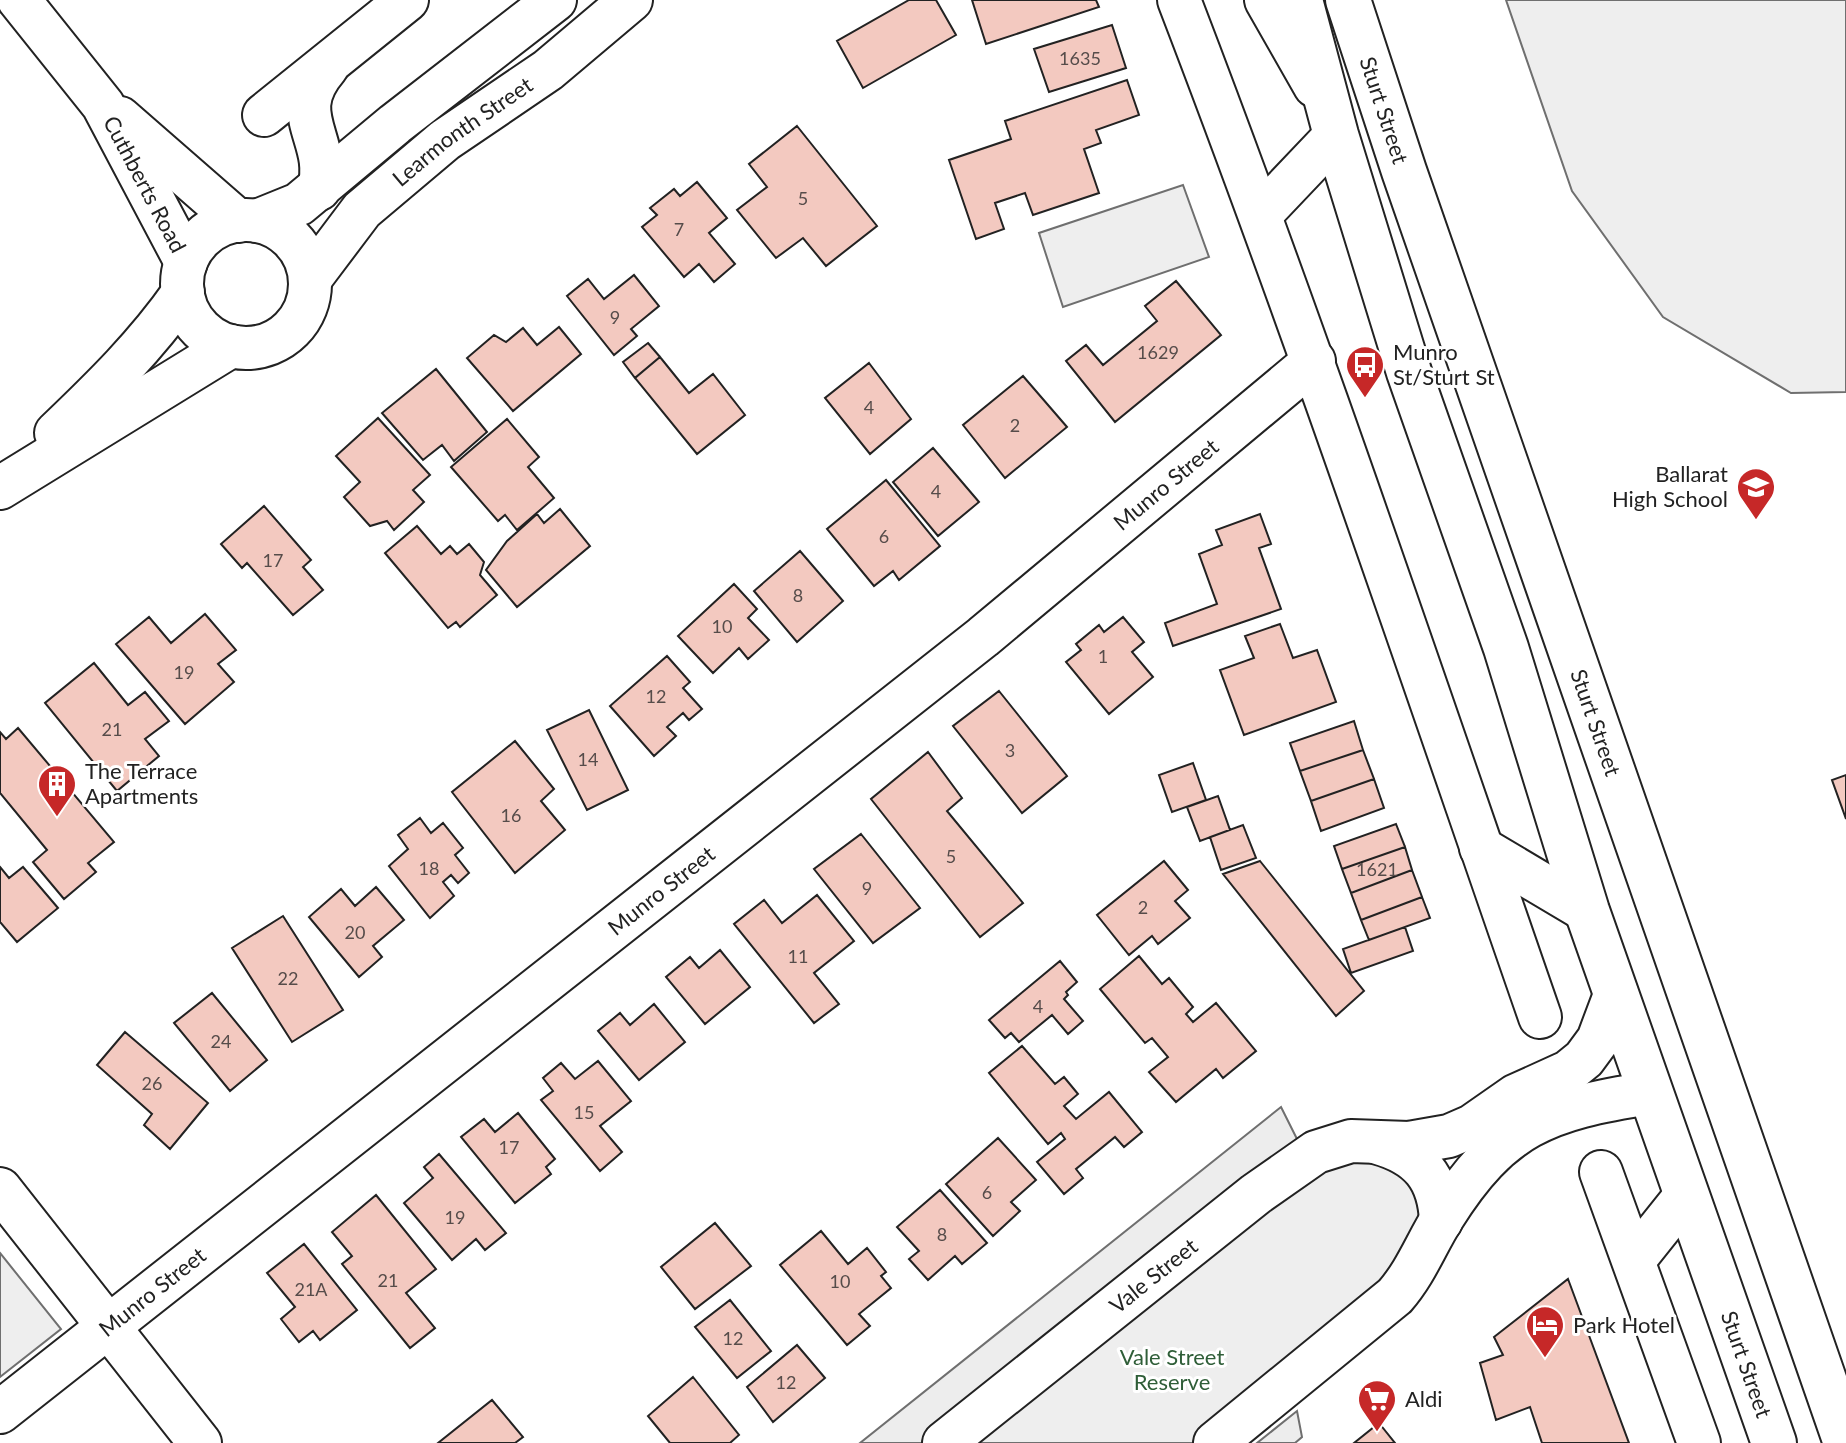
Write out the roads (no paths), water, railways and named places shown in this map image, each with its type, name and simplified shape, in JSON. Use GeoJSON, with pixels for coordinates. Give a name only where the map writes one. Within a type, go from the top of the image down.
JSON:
{"type":"FeatureCollection","features":[{"type":"Feature","properties":{"kind":"main road","name":"Sturt Street"},"geometry":{"type":"LineString","coordinates":[[1300,0],[1334,125],[1409,372],[1506,648],[1587,911],[1774,1443]]}},
{"type":"Feature","properties":{"kind":"main road","name":"Sturt Street"},"geometry":{"type":"LineString","coordinates":[[1348,0],[1409,186],[1846,1443]]}},
{"type":"Feature","properties":{"kind":"street","name":"Cuthberts Road"},"geometry":{"type":"LineString","coordinates":[[19,0],[103,105],[247,221]]}},
{"type":"Feature","properties":{"kind":"street"},"geometry":{"type":"LineString","coordinates":[[264,115],[407,0]]}},
{"type":"Feature","properties":{"kind":"street","name":"Learmonth Street"},"geometry":{"type":"LineString","coordinates":[[247,221],[299,204],[395,124],[555,0]]}},
{"type":"Feature","properties":{"kind":"street"},"geometry":{"type":"LineString","coordinates":[[1179,0],[1314,361],[1540,1017]]}},
{"type":"Feature","properties":{"kind":"street"},"geometry":{"type":"LineString","coordinates":[[1261,214],[1334,125],[1266,0]]}},
{"type":"Feature","properties":{"kind":"street","name":"Learmonth Street"},"geometry":{"type":"LineString","coordinates":[[310,279],[362,210],[445,140],[548,70],[623,3]]}},
{"type":"Feature","properties":{"kind":"street"},"geometry":{"type":"LineString","coordinates":[[319,189],[323,166],[308,104],[315,82],[336,57]]}},
{"type":"Feature","properties":{"kind":"street","name":"Cuthberts Road"},"geometry":{"type":"LineString","coordinates":[[103,105],[184,277]]}},
{"type":"Feature","properties":{"kind":"street"},"geometry":{"type":"LineString","coordinates":[[0,487],[121,371],[156,331],[184,277],[194,247],[206,234],[221,225],[247,221],[273,226],[299,248],[310,279],[304,309],[287,333],[270,343],[251,348],[231,346],[213,339],[199,327],[188,311],[184,277]]}},
{"type":"Feature","properties":{"kind":"street"},"geometry":{"type":"LineString","coordinates":[[0,487],[231,346]]}},
{"type":"Feature","properties":{"kind":"street","name":"Munro Street"},"geometry":{"type":"LineString","coordinates":[[0,1412],[983,637],[1314,361]]}},
{"type":"Feature","properties":{"kind":"street"},"geometry":{"type":"LineString","coordinates":[[1481,848],[1587,911]]}},
{"type":"Feature","properties":{"kind":"street","name":"Vale Street"},"geometry":{"type":"LineString","coordinates":[[944,1443],[1316,1152],[1351,1141],[1424,1142],[1449,1136],[1472,1126],[1515,1096],[1568,1072],[1584,1059],[1598,1040],[1616,992]]}},
{"type":"Feature","properties":{"kind":"street"},"geometry":{"type":"LineString","coordinates":[[1215,1443],[1384,1307],[1411,1276],[1441,1221],[1485,1159],[1525,1127],[1577,1107],[1650,1093]]}},
{"type":"Feature","properties":{"kind":"street","name":"Vale Street"},"geometry":{"type":"LineString","coordinates":[[1377,1142],[1412,1158],[1426,1172],[1436,1189],[1441,1221]]}},
{"type":"Feature","properties":{"kind":"street"},"geometry":{"type":"LineString","coordinates":[[1601,1172],[1699,1443]]}},
{"type":"Feature","properties":{"kind":"street"},"geometry":{"type":"LineString","coordinates":[[0,1189],[200,1443]]}},
{"type":"Feature","properties":{"kind":"street"},"geometry":{"type":"LineString","coordinates":[[1634,1260],[1686,1195]]}},
{"type":"Feature","properties":{"kind":"place","name":"Munro St/Sturt St"},"geometry":{"type":"Point","coordinates":[1365,399]}},
{"type":"Feature","properties":{"kind":"place","name":"Ballarat High School"},"geometry":{"type":"Point","coordinates":[1756,521]}},
{"type":"Feature","properties":{"kind":"place","name":"The Terrace Apartments"},"geometry":{"type":"Point","coordinates":[57,818]}},
{"type":"Feature","properties":{"kind":"place","name":"Park Hotel"},"geometry":{"type":"Point","coordinates":[1545,1359]}},
{"type":"Feature","properties":{"kind":"place","name":"Aldi"},"geometry":{"type":"Point","coordinates":[1377,1433]}},
{"type":"Feature","properties":{"kind":"park label","name":"Vale Street Reserve"},"geometry":{"type":"Point","coordinates":[1172,1370]}}]}
